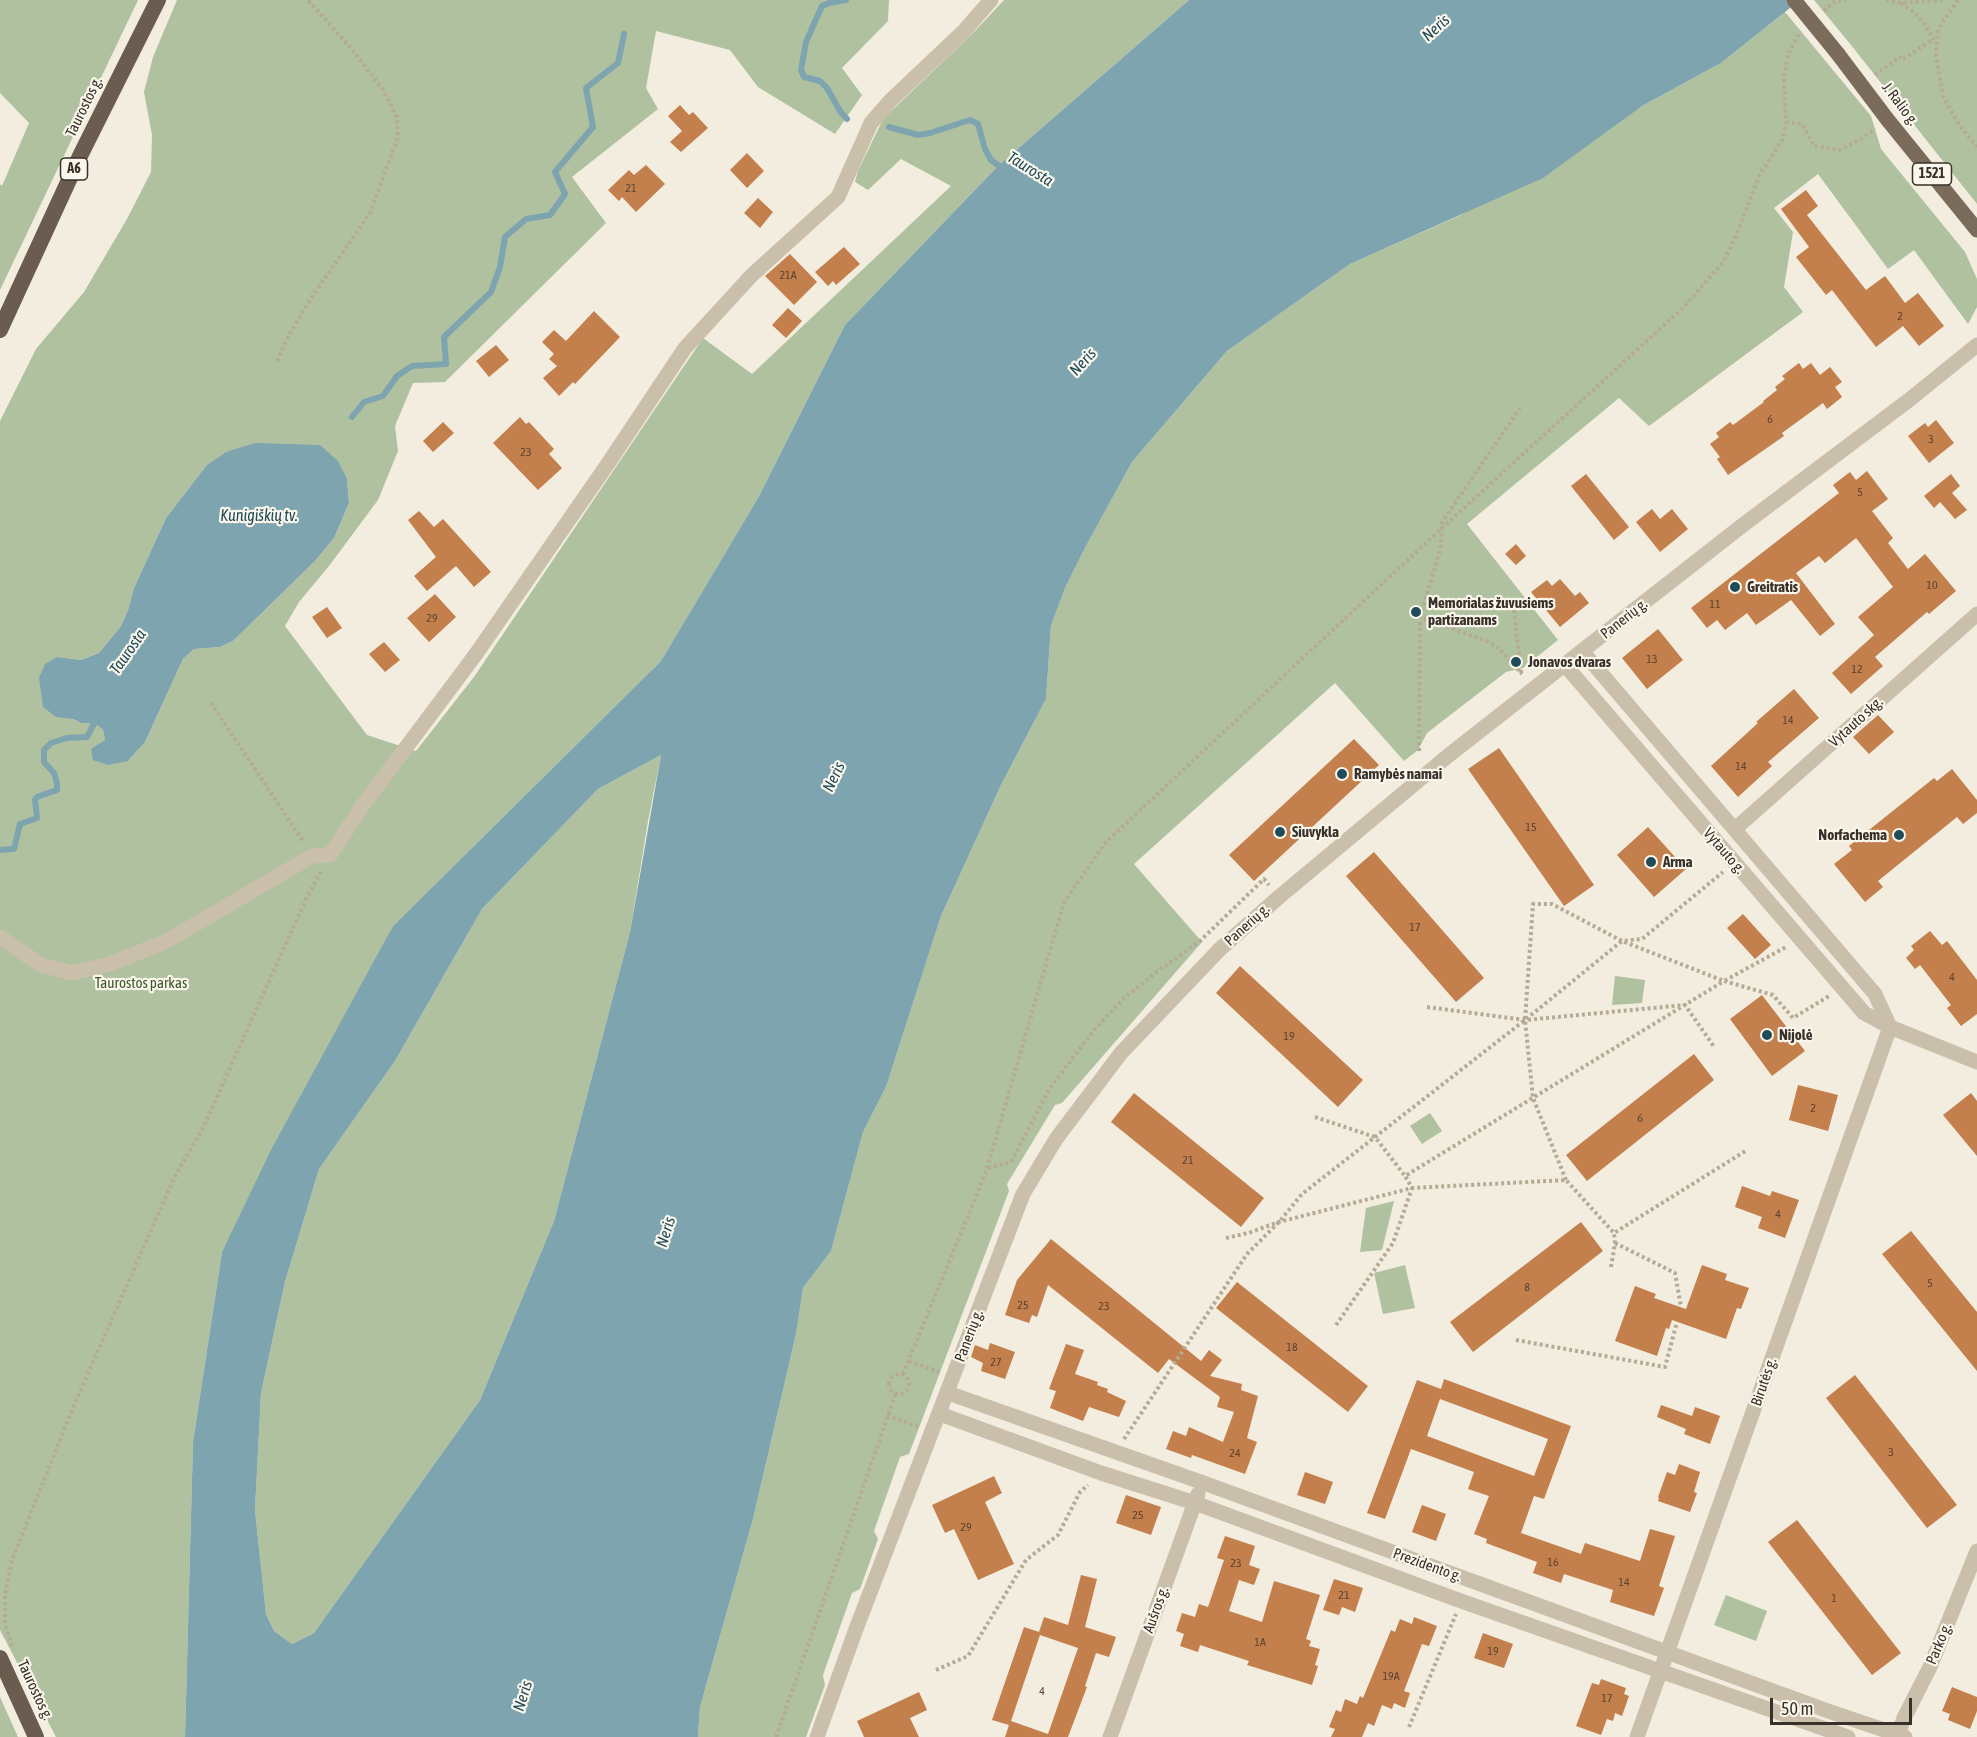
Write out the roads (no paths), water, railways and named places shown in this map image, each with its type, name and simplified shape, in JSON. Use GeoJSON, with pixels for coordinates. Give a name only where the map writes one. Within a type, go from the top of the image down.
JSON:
{"type":"FeatureCollection","features":[{"type":"Feature","properties":{"kind":"highway","name":"Taurostos g."},"geometry":{"type":"LineString","coordinates":[[0,330],[80,156],[158,0]]}},
{"type":"Feature","properties":{"kind":"highway","name":"Taurostos g."},"geometry":{"type":"LineString","coordinates":[[6,1654],[36,1737]]}},
{"type":"Feature","properties":{"kind":"main road","name":"J. Ralio g."},"geometry":{"type":"LineString","coordinates":[[1794,0],[1977,230]]}},
{"type":"Feature","properties":{"kind":"street"},"geometry":{"type":"LineString","coordinates":[[0,937],[41,965],[72,973],[110,964],[165,942],[312,856],[330,855],[363,805],[476,654],[685,348],[752,275],[838,197],[871,123],[890,101],[964,31],[992,0]]}},
{"type":"Feature","properties":{"kind":"street","name":"Panerių g."},"geometry":{"type":"LineString","coordinates":[[817,1737],[856,1629],[1023,1194],[1056,1139],[1121,1053],[1220,949],[1449,755],[1977,345]]}},
{"type":"Feature","properties":{"kind":"street","name":"Vytauto skg."},"geometry":{"type":"LineString","coordinates":[[1735,829],[1977,614]]}},
{"type":"Feature","properties":{"kind":"street","name":"Vytauto g."},"geometry":{"type":"LineString","coordinates":[[1583,652],[1875,994],[1890,1027]]}},
{"type":"Feature","properties":{"kind":"street","name":"Vytauto g."},"geometry":{"type":"LineString","coordinates":[[1565,665],[1864,1013],[1890,1027],[1977,1062]]}},
{"type":"Feature","properties":{"kind":"street","name":"Birutės g."},"geometry":{"type":"LineString","coordinates":[[1637,1737],[1890,1027]]}},
{"type":"Feature","properties":{"kind":"street","name":"Prezidento g."},"geometry":{"type":"LineString","coordinates":[[948,1393],[1202,1482],[1828,1712],[1901,1736]]}},
{"type":"Feature","properties":{"kind":"street","name":"Prezidento g."},"geometry":{"type":"LineString","coordinates":[[940,1414],[1848,1737]]}},
{"type":"Feature","properties":{"kind":"street","name":"Aušros g."},"geometry":{"type":"LineString","coordinates":[[1110,1737],[1202,1482]]}},
{"type":"Feature","properties":{"kind":"street","name":"Parko g."},"geometry":{"type":"LineString","coordinates":[[1901,1736],[1904,1718],[1930,1667],[1977,1551]]}},
{"type":"Feature","properties":{"kind":"water","name":"Neris"},"geometry":{"type":"Polygon","coordinates":[[[1189,0],[1800,0],[1721,63],[1642,106],[1543,178],[1350,264],[1227,351],[1132,462],[1065,588],[1051,626],[1046,699],[1001,785],[941,916],[886,1087],[863,1132],[831,1251],[803,1288],[796,1334],[753,1519],[700,1707],[698,1737],[185,1737],[193,1442],[222,1252],[272,1148],[393,926],[661,661],[758,498],[845,325],[998,166],[1189,0]],[[661,755],[598,789],[482,909],[395,1061],[319,1169],[285,1282],[261,1393],[255,1510],[266,1614],[274,1631],[292,1644],[314,1633],[480,1400],[554,1221],[630,932],[661,755]]]}},
{"type":"Feature","properties":{"kind":"water","name":"Kunigiškių tv."},"geometry":{"type":"Polygon","coordinates":[[[255,443],[320,445],[338,461],[347,479],[349,503],[334,538],[315,561],[233,641],[220,647],[194,649],[183,659],[145,742],[128,761],[108,765],[93,760],[91,749],[105,740],[103,730],[96,724],[56,717],[43,707],[39,678],[45,664],[57,657],[81,660],[99,653],[121,626],[134,588],[166,518],[206,466],[226,452],[255,443]]]}},
{"type":"Feature","properties":{"kind":"waterway","name":"Taurosta"},"geometry":{"type":"LineString","coordinates":[[846,0],[822,6],[806,42],[801,70],[804,77],[820,81],[827,88],[847,119]]}},
{"type":"Feature","properties":{"kind":"waterway","name":"Taurosta"},"geometry":{"type":"LineString","coordinates":[[352,417],[364,402],[383,396],[397,376],[412,366],[446,364],[444,337],[491,292],[500,267],[505,237],[526,219],[550,215],[565,194],[555,172],[593,127],[586,88],[618,63],[624,34]]}},
{"type":"Feature","properties":{"kind":"waterway","name":"Taurosta"},"geometry":{"type":"LineString","coordinates":[[889,127],[918,135],[970,120],[978,124],[985,149],[991,160],[1005,170]]}},
{"type":"Feature","properties":{"kind":"waterway","name":"Taurosta"},"geometry":{"type":"LineString","coordinates":[[0,850],[14,849],[20,824],[37,818],[35,800],[37,797],[57,790],[54,773],[44,762],[44,750],[51,743],[67,738],[87,737],[97,718]]}},
{"type":"Feature","properties":{"kind":"place","name":"Greitratis"},"geometry":{"type":"Point","coordinates":[1735,587]}},
{"type":"Feature","properties":{"kind":"place","name":"Memorialas žuvusiems partizanams"},"geometry":{"type":"Point","coordinates":[1416,612]}},
{"type":"Feature","properties":{"kind":"place","name":"Jonavos dvaras"},"geometry":{"type":"Point","coordinates":[1516,662]}},
{"type":"Feature","properties":{"kind":"place","name":"Ramybės namai"},"geometry":{"type":"Point","coordinates":[1342,774]}},
{"type":"Feature","properties":{"kind":"place","name":"Siuvykla"},"geometry":{"type":"Point","coordinates":[1280,832]}},
{"type":"Feature","properties":{"kind":"place","name":"Norfachema"},"geometry":{"type":"Point","coordinates":[1899,835]}},
{"type":"Feature","properties":{"kind":"place","name":"Arma"},"geometry":{"type":"Point","coordinates":[1651,862]}},
{"type":"Feature","properties":{"kind":"place","name":"Nijolė"},"geometry":{"type":"Point","coordinates":[1767,1035]}},
{"type":"Feature","properties":{"kind":"park label","name":"Taurostos parkas"},"geometry":{"type":"Point","coordinates":[141,983]}}]}
